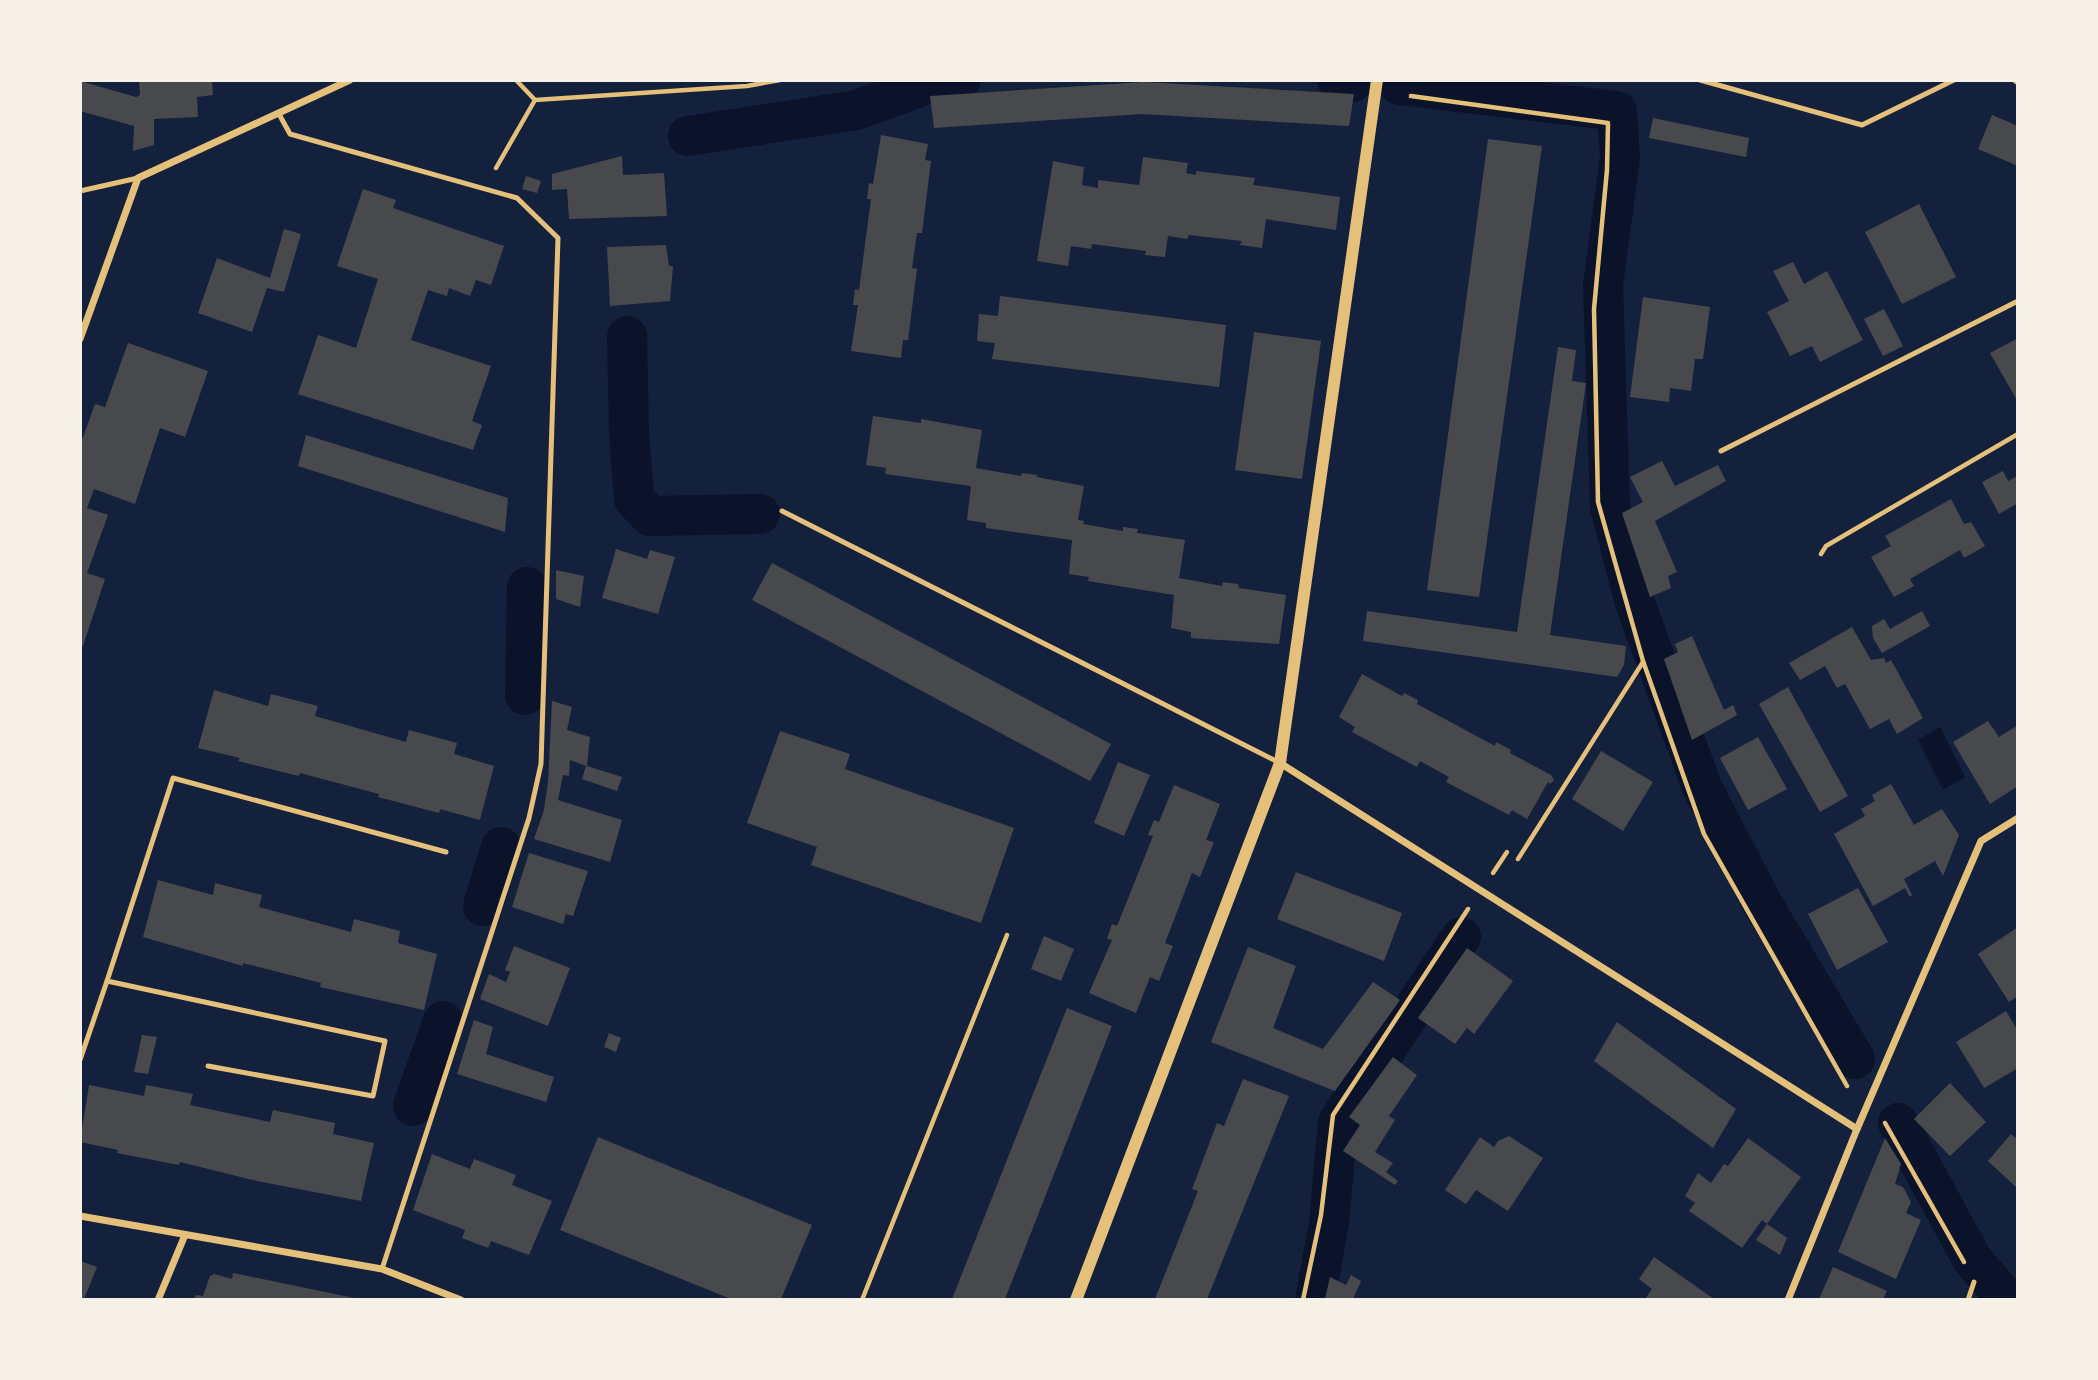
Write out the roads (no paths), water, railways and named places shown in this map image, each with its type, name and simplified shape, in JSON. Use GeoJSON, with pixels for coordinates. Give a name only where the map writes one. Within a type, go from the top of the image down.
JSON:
{"type":"FeatureCollection","features":[{"type":"Feature","properties":{"kind":"street"},"geometry":{"type":"LineString","coordinates":[[80,339],[138,178],[350,80]]}},
{"type":"Feature","properties":{"kind":"street"},"geometry":{"type":"LineString","coordinates":[[1076,1300],[1280,763],[1376,87]]}},
{"type":"Feature","properties":{"kind":"street"},"geometry":{"type":"LineString","coordinates":[[1280,763],[1857,1129]]}},
{"type":"Feature","properties":{"kind":"street"},"geometry":{"type":"LineString","coordinates":[[1788,1300],[1857,1129],[1981,841],[2018,818]]}},
{"type":"Feature","properties":{"kind":"street"},"geometry":{"type":"LineString","coordinates":[[80,1216],[382,1269],[461,1300]]}},
{"type":"Feature","properties":{"kind":"street"},"geometry":{"type":"LineString","coordinates":[[158,1300],[185,1236]]}},
{"type":"Feature","properties":{"kind":"lane"},"geometry":{"type":"LineString","coordinates":[[1700,80],[1862,125],[1954,80]]}},
{"type":"Feature","properties":{"kind":"lane"},"geometry":{"type":"LineString","coordinates":[[279,114],[290,134],[517,198],[558,238],[541,764],[529,818],[382,1269]]}},
{"type":"Feature","properties":{"kind":"lane"},"geometry":{"type":"LineString","coordinates":[[80,191],[138,178]]}},
{"type":"Feature","properties":{"kind":"lane"},"geometry":{"type":"LineString","coordinates":[[1721,451],[2018,301]]}},
{"type":"Feature","properties":{"kind":"lane"},"geometry":{"type":"LineString","coordinates":[[782,511],[1280,763]]}},
{"type":"Feature","properties":{"kind":"lane"},"geometry":{"type":"LineString","coordinates":[[80,1060],[173,778],[446,852]]}},
{"type":"Feature","properties":{"kind":"lane"},"geometry":{"type":"LineString","coordinates":[[107,981],[385,1041],[373,1096],[208,1066]]}},
{"type":"Feature","properties":{"kind":"lane"},"geometry":{"type":"LineString","coordinates":[[1968,1300],[1974,1282]]}},
{"type":"Feature","properties":{"kind":"water"},"geometry":{"type":"Polygon","coordinates":[[[1940,727],[1965,777],[1943,790],[1918,740],[1940,727]]]}},
{"type":"Feature","properties":{"kind":"waterway"},"geometry":{"type":"LineString","coordinates":[[688,136],[857,110],[933,82],[961,80]]}},
{"type":"Feature","properties":{"kind":"waterway"},"geometry":{"type":"LineString","coordinates":[[1337,80],[1353,82]]}},
{"type":"Feature","properties":{"kind":"waterway"},"geometry":{"type":"LineString","coordinates":[[1399,85],[1617,111],[1620,158],[1603,285],[1610,507],[1635,603],[1702,787],[1761,901],[1855,1059]]}},
{"type":"Feature","properties":{"kind":"waterway"},"geometry":{"type":"LineString","coordinates":[[627,336],[629,432],[634,499],[650,516],[760,514]]}},
{"type":"Feature","properties":{"kind":"waterway"},"geometry":{"type":"LineString","coordinates":[[525,695],[527,587]]}},
{"type":"Feature","properties":{"kind":"waterway"},"geometry":{"type":"LineString","coordinates":[[483,906],[501,847]]}},
{"type":"Feature","properties":{"kind":"waterway"},"geometry":{"type":"LineString","coordinates":[[1315,1300],[1329,1223],[1338,1122],[1461,937]]}},
{"type":"Feature","properties":{"kind":"waterway"},"geometry":{"type":"LineString","coordinates":[[413,1106],[443,1021]]}},
{"type":"Feature","properties":{"kind":"waterway"},"geometry":{"type":"LineString","coordinates":[[1898,1123],[1972,1259],[2007,1300]]}}]}
